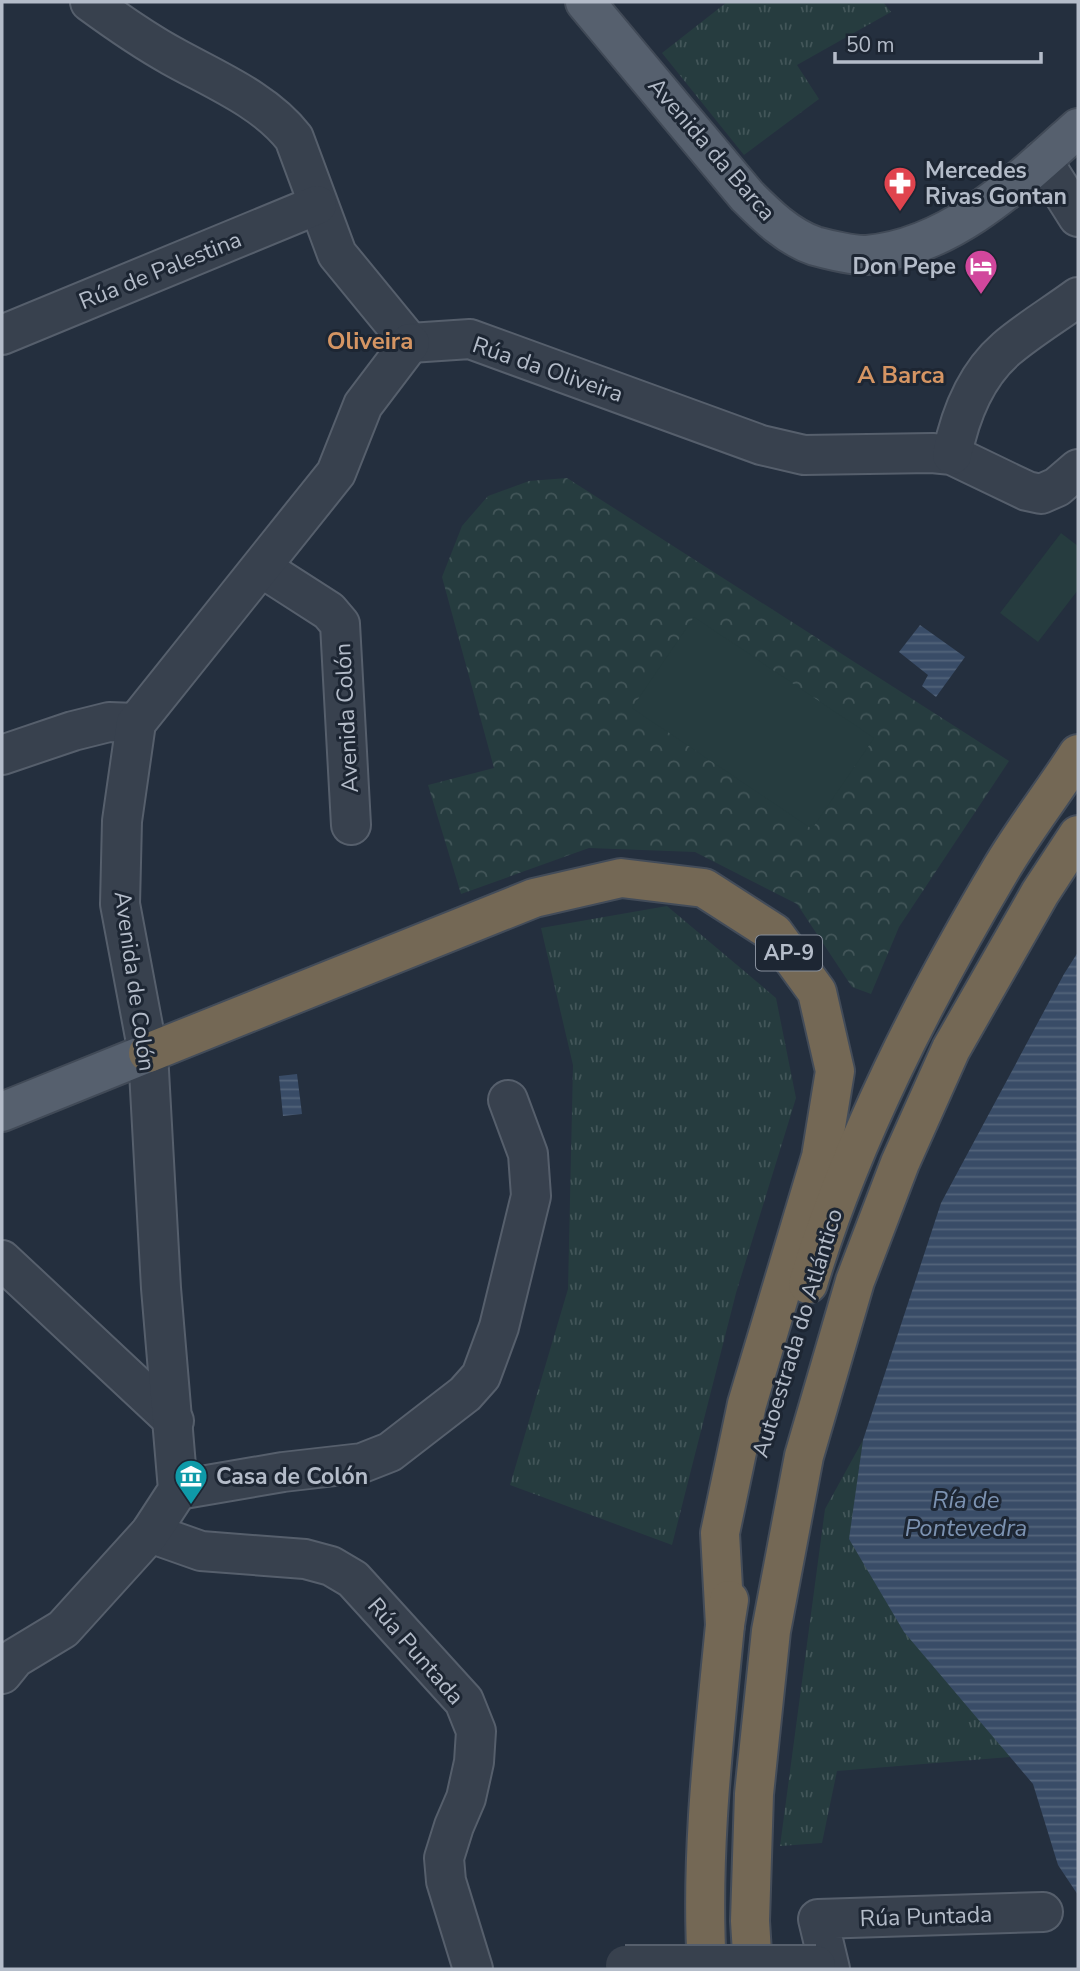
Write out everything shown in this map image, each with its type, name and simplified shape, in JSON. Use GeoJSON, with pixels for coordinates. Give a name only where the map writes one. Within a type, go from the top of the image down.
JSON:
{"type":"FeatureCollection","features":[{"type":"Feature","properties":{"kind":"highway","name":"Autoestrada do Atlántico"},"geometry":{"type":"LineString","coordinates":[[707,1969],[704,1921],[709,1791],[724,1625],[760,1445],[812,1271],[860,1144],[911,1029],[1002,868],[1078,754]]}},
{"type":"Feature","properties":{"kind":"highway","name":"Autoestrada do Atlántico"},"geometry":{"type":"LineString","coordinates":[[753,1969],[750,1921],[754,1794],[771,1631],[811,1431],[855,1281],[900,1163],[951,1049],[1040,893],[1078,835]]}},
{"type":"Feature","properties":{"kind":"highway","name":"AP-9"},"geometry":{"type":"LineString","coordinates":[[148,1053],[534,898],[621,878],[704,888],[774,933],[817,992],[835,1070],[821,1157],[747,1404],[719,1533],[724,1625]]}},
{"type":"Feature","properties":{"kind":"main road","name":"Avenida da Barca"},"geometry":{"type":"LineString","coordinates":[[585,2],[747,196],[776,224],[814,245],[865,255],[918,243],[950,229],[980,210],[1078,128]]}},
{"type":"Feature","properties":{"kind":"main road"},"geometry":{"type":"LineString","coordinates":[[2,1112],[148,1053]]}},
{"type":"Feature","properties":{"kind":"street"},"geometry":{"type":"LineString","coordinates":[[2,755],[109,722],[136,723],[336,473],[363,405],[410,343],[337,254],[294,138],[287,129],[240,92],[171,55],[90,2]]}},
{"type":"Feature","properties":{"kind":"street"},"geometry":{"type":"LineString","coordinates":[[1042,160],[1078,216]]}},
{"type":"Feature","properties":{"kind":"street","name":"Rúa de Palestina"},"geometry":{"type":"LineString","coordinates":[[2,335],[317,205]]}},
{"type":"Feature","properties":{"kind":"street"},"geometry":{"type":"LineString","coordinates":[[1078,298],[1006,349],[984,374],[959,423],[952,455],[1027,491],[1041,494],[1057,487],[1078,469]]}},
{"type":"Feature","properties":{"kind":"street","name":"Rúa da Oliveira"},"geometry":{"type":"LineString","coordinates":[[410,343],[470,339],[761,445],[804,455],[952,455]]}},
{"type":"Feature","properties":{"kind":"street","name":"Avenida Colón"},"geometry":{"type":"LineString","coordinates":[[262,568],[329,611],[340,624],[351,825]]}},
{"type":"Feature","properties":{"kind":"street","name":"Avenida de Colón"},"geometry":{"type":"LineString","coordinates":[[136,723],[121,821],[120,904],[148,1053],[161,1287],[178,1490]]}},
{"type":"Feature","properties":{"kind":"street"},"geometry":{"type":"LineString","coordinates":[[2,1674],[15,1658],[63,1629],[150,1533],[178,1490],[283,1472],[362,1463],[390,1452],[465,1394],[481,1376],[499,1327],[531,1196],[528,1154],[508,1100]]}},
{"type":"Feature","properties":{"kind":"street"},"geometry":{"type":"LineString","coordinates":[[2,1260],[174,1421]]}},
{"type":"Feature","properties":{"kind":"street","name":"Rúa Puntada"},"geometry":{"type":"LineString","coordinates":[[150,1533],[201,1551],[305,1559],[331,1566],[353,1579],[464,1701],[476,1731],[474,1762],[466,1798],[453,1826],[444,1858],[446,1881],[473,1969]]}},
{"type":"Feature","properties":{"kind":"street","name":"Rúa Puntada"},"geometry":{"type":"LineString","coordinates":[[617,1967],[823,1968],[818,1919],[1043,1912]]}},
{"type":"Feature","properties":{"kind":"green space"},"geometry":{"type":"Polygon","coordinates":[[[727,2],[883,2],[891,12],[797,65],[819,99],[744,155],[662,53],[727,2]]]}},
{"type":"Feature","properties":{"kind":"green space"},"geometry":{"type":"Polygon","coordinates":[[[567,478],[1009,761],[899,927],[871,994],[852,987],[797,904],[695,852],[589,848],[461,894],[428,785],[494,768],[442,577],[462,526],[488,496],[529,481],[567,478]]]}},
{"type":"Feature","properties":{"kind":"green space"},"geometry":{"type":"Polygon","coordinates":[[[1061,533],[1078,546],[1078,590],[1038,642],[1000,613],[1061,533]]]}},
{"type":"Feature","properties":{"kind":"green space"},"geometry":{"type":"Polygon","coordinates":[[[694,617],[874,738],[812,829],[632,708],[694,617]]]}},
{"type":"Feature","properties":{"kind":"green space"},"geometry":{"type":"Polygon","coordinates":[[[667,906],[776,998],[796,1098],[736,1293],[672,1545],[510,1485],[568,1289],[573,1065],[541,928],[667,906]]]}},
{"type":"Feature","properties":{"kind":"green space"},"geometry":{"type":"Polygon","coordinates":[[[863,1440],[850,1539],[1010,1757],[837,1771],[822,1843],[780,1846],[825,1509],[863,1440]]]}},
{"type":"Feature","properties":{"kind":"water"},"geometry":{"type":"Polygon","coordinates":[[[920,625],[965,657],[936,697],[922,686],[928,675],[899,652],[920,625]]]}},
{"type":"Feature","properties":{"kind":"water","name":"Ría de Pontevedra"},"geometry":{"type":"Polygon","coordinates":[[[1078,952],[1078,1895],[1058,1865],[1033,1784],[904,1632],[849,1539],[863,1440],[941,1203],[1078,952]]]}},
{"type":"Feature","properties":{"kind":"water"},"geometry":{"type":"Polygon","coordinates":[[[297,1074],[302,1114],[283,1116],[279,1076],[297,1074]]]}},
{"type":"Feature","properties":{"kind":"place","name":"Mercedes Rivas Gontan"},"geometry":{"type":"Point","coordinates":[900,213]}},
{"type":"Feature","properties":{"kind":"place","name":"Don Pepe"},"geometry":{"type":"Point","coordinates":[981,296]}},
{"type":"Feature","properties":{"kind":"place","name":"Casa de Colón"},"geometry":{"type":"Point","coordinates":[191,1506]}},
{"type":"Feature","properties":{"kind":"district","name":"Oliveira"},"geometry":{"type":"Point","coordinates":[370,341]}},
{"type":"Feature","properties":{"kind":"district","name":"A Barca"},"geometry":{"type":"Point","coordinates":[901,375]}}]}
